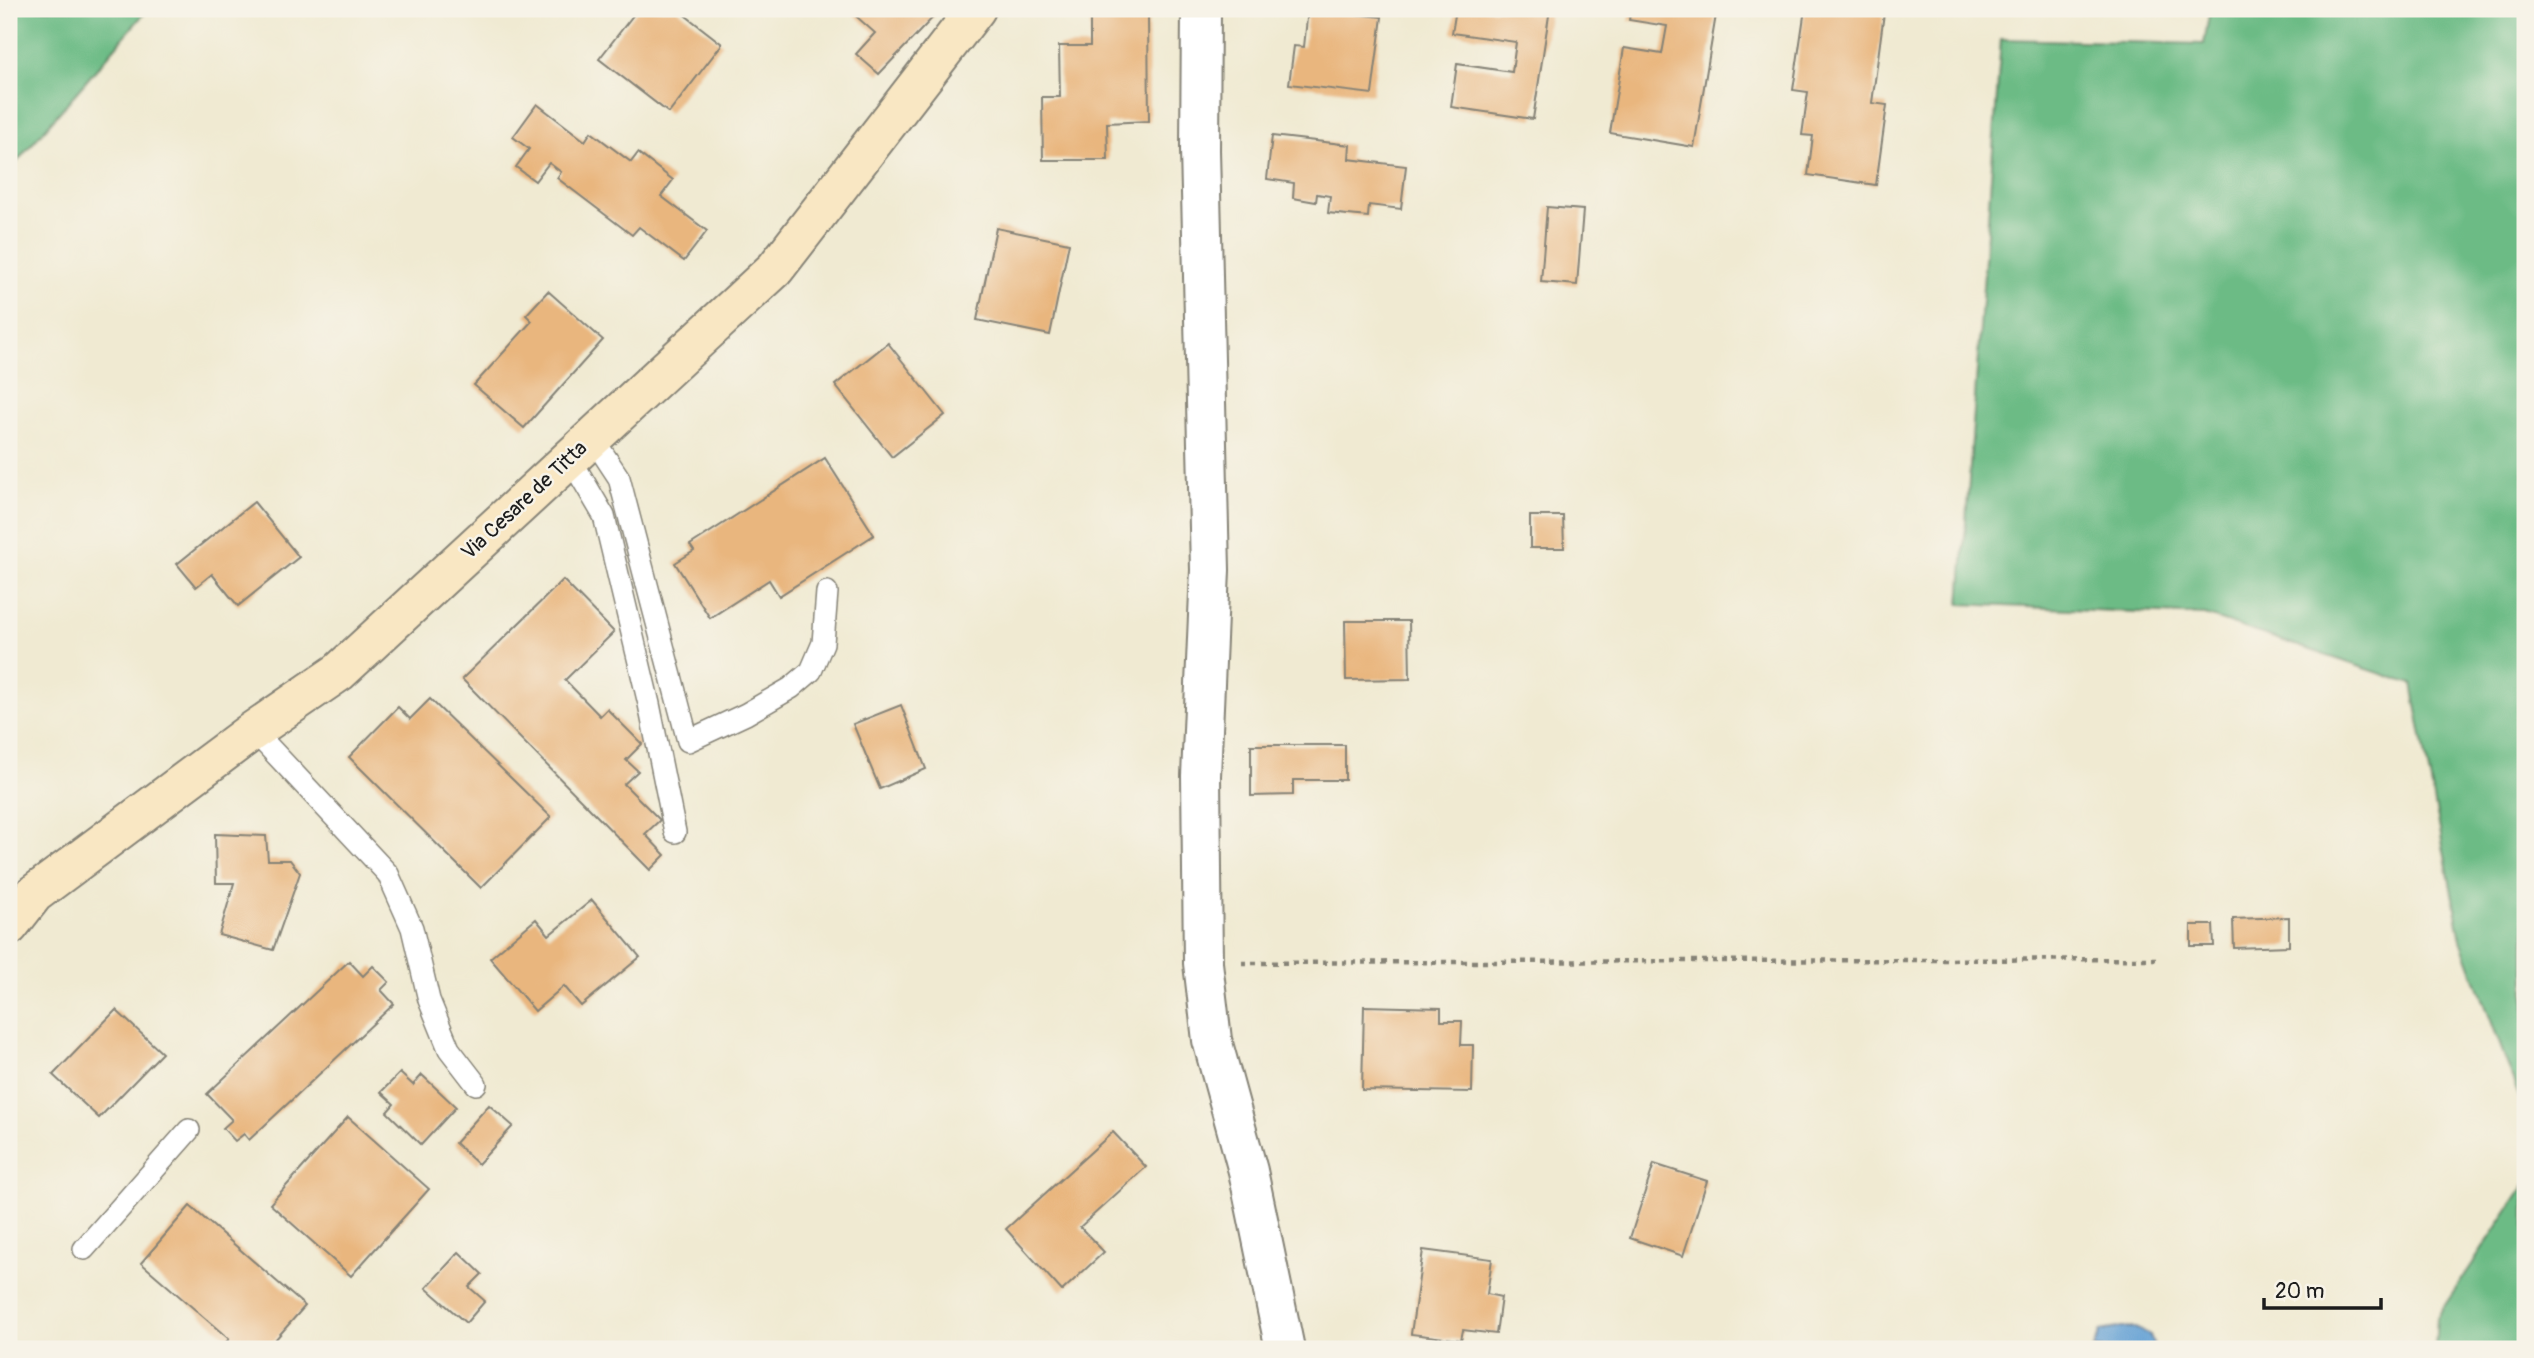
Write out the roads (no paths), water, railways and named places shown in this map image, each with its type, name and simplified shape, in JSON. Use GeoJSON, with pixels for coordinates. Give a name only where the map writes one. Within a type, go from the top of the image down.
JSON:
{"type":"FeatureCollection","features":[{"type":"Feature","properties":{"kind":"street","name":"Via Cesare de Titta"},"geometry":{"type":"LineString","coordinates":[[9,926],[34,894],[253,730],[339,672],[775,269],[976,9]]}},
{"type":"Feature","properties":{"kind":"street"},"geometry":{"type":"LineString","coordinates":[[1201,9],[1200,150],[1210,570],[1201,776],[1203,963],[1212,1040],[1248,1171],[1285,1349]]}},
{"type":"Feature","properties":{"kind":"lane"},"geometry":{"type":"LineString","coordinates":[[581,448],[619,478],[688,741],[746,714],[791,688],[811,671],[824,643],[827,592]]}},
{"type":"Feature","properties":{"kind":"lane"},"geometry":{"type":"LineString","coordinates":[[581,448],[604,516],[649,704],[675,832]]}},
{"type":"Feature","properties":{"kind":"lane"},"geometry":{"type":"LineString","coordinates":[[253,730],[388,874],[412,928],[429,1000],[449,1049],[476,1084]]}},
{"type":"Feature","properties":{"kind":"lane"},"geometry":{"type":"LineString","coordinates":[[84,1249],[189,1130]]}},
{"type":"Feature","properties":{"kind":"water"},"geometry":{"type":"Polygon","coordinates":[[[2135,1328],[2150,1335],[2155,1349],[2094,1349],[2101,1331],[2135,1328]]]}}]}
